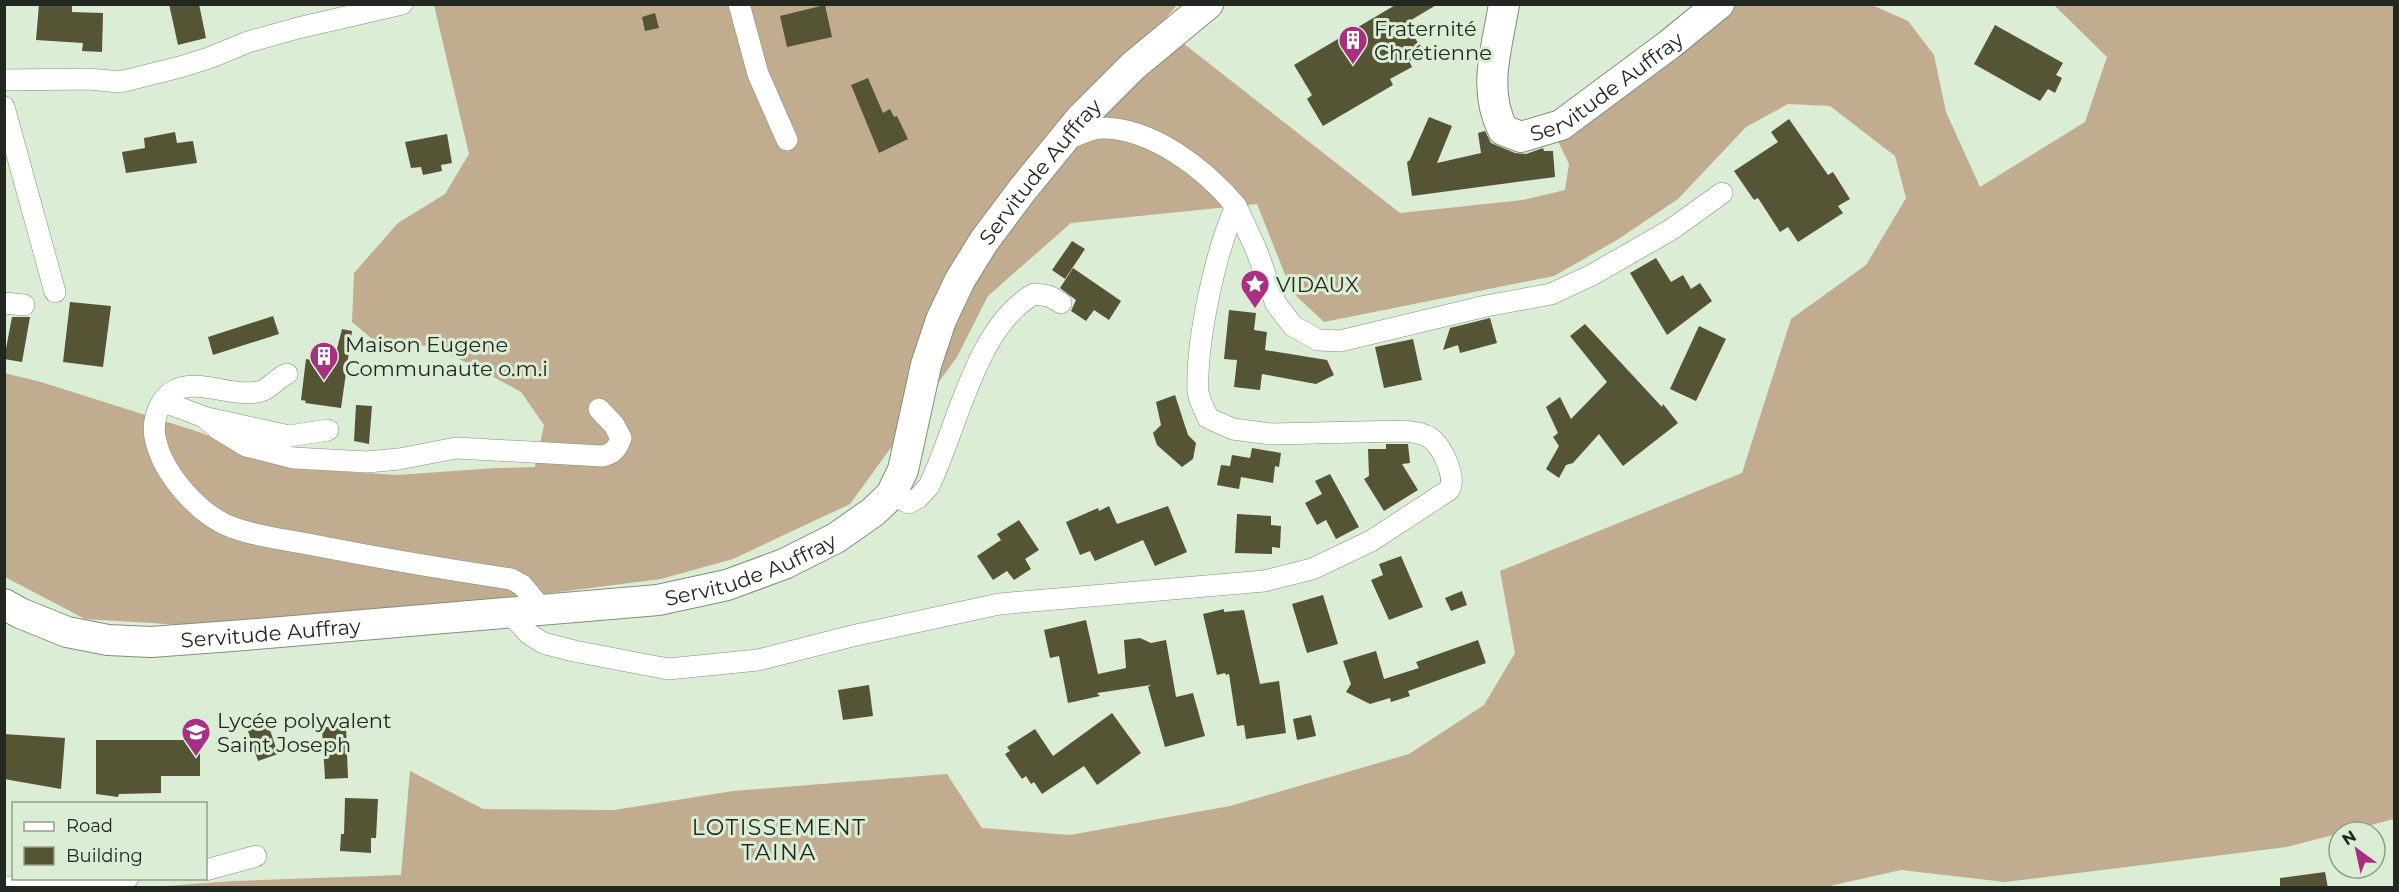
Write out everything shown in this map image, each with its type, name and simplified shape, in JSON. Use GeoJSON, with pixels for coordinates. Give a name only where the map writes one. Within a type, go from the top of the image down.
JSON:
{"type":"FeatureCollection","features":[{"type":"Feature","properties":{"kind":"street"},"geometry":{"type":"LineString","coordinates":[[4,80],[89,79],[120,82],[180,68],[248,42],[297,28],[402,4]]}},
{"type":"Feature","properties":{"kind":"street"},"geometry":{"type":"LineString","coordinates":[[739,4],[758,74],[787,140]]}},
{"type":"Feature","properties":{"kind":"street","name":"Servitude Auffray"},"geometry":{"type":"LineString","coordinates":[[4,604],[67,632],[108,640],[151,642],[658,600],[727,585],[784,564],[836,538],[873,512],[891,494],[903,470],[930,354],[941,320],[960,280],[984,241],[1081,118],[1133,66],[1208,4]]}},
{"type":"Feature","properties":{"kind":"street","name":"Servitude Auffray"},"geometry":{"type":"LineString","coordinates":[[1504,4],[1491,79],[1495,113],[1503,130],[1521,137],[1561,125],[1719,4]]}},
{"type":"Feature","properties":{"kind":"street"},"geometry":{"type":"LineString","coordinates":[[4,107],[55,292]]}},
{"type":"Feature","properties":{"kind":"street"},"geometry":{"type":"LineString","coordinates":[[1062,141],[1101,128],[1131,133],[1169,148],[1217,183],[1236,206],[1256,249],[1276,304],[1293,326],[1318,340],[1340,341],[1475,309],[1551,294],[1592,275],[1672,229],[1722,192]]}},
{"type":"Feature","properties":{"kind":"street"},"geometry":{"type":"LineString","coordinates":[[509,612],[529,633],[550,646],[668,669],[758,660],[852,636],[999,604],[1264,581],[1312,569],[1371,541],[1449,490],[1453,484],[1450,470],[1432,439],[1426,435],[1404,431],[1288,435],[1233,429],[1209,418],[1198,395],[1206,309],[1222,243],[1236,206]]}},
{"type":"Feature","properties":{"kind":"street"},"geometry":{"type":"LineString","coordinates":[[891,494],[909,504],[929,486],[984,348],[1014,308],[1034,294],[1049,296],[1061,303]]}},
{"type":"Feature","properties":{"kind":"street"},"geometry":{"type":"LineString","coordinates":[[287,374],[276,378],[260,392],[187,386],[176,390],[164,402],[153,422],[160,455],[184,491],[203,510],[236,529],[402,563],[511,579],[522,585],[542,609]]}},
{"type":"Feature","properties":{"kind":"street"},"geometry":{"type":"LineString","coordinates":[[164,402],[204,417],[289,436],[328,430]]}},
{"type":"Feature","properties":{"kind":"street"},"geometry":{"type":"LineString","coordinates":[[204,417],[218,429],[254,449],[294,458],[367,462],[399,459],[456,448],[609,454],[615,451],[621,438],[599,409]]}},
{"type":"Feature","properties":{"kind":"street"},"geometry":{"type":"LineString","coordinates":[[207,870],[256,856]]}},
{"type":"Feature","properties":{"kind":"street"},"geometry":{"type":"LineString","coordinates":[[4,887],[52,886],[117,880]]}},
{"type":"Feature","properties":{"kind":"shaded area"},"geometry":{"type":"Polygon","coordinates":[[[434,5],[1177,5],[1160,25],[1400,213],[1523,200],[1565,190],[1569,164],[1557,139],[1736,5],[1872,5],[1908,21],[1934,55],[1946,112],[1980,187],[2085,122],[2107,57],[2054,5],[2394,5],[2394,819],[2327,820],[2327,837],[2287,847],[2005,882],[1901,870],[1821,888],[152,887],[233,881],[401,875],[410,771],[483,809],[614,810],[733,791],[947,774],[982,828],[1070,835],[1230,806],[1409,754],[1484,705],[1515,653],[1500,571],[1742,473],[1791,319],[1866,265],[1906,198],[1895,156],[1830,106],[1788,104],[1746,127],[1678,199],[1617,240],[1554,276],[1324,322],[1292,292],[1257,204],[1071,223],[988,296],[957,357],[850,504],[733,559],[661,579],[497,600],[199,626],[85,619],[5,577],[4,373],[41,382],[199,432],[289,468],[397,475],[535,467],[544,425],[521,392],[431,346],[378,344],[352,322],[354,273],[398,223],[445,194],[469,154],[434,5]]]}},
{"type":"Feature","properties":{"kind":"building"},"geometry":{"type":"Polygon","coordinates":[[[39,4],[72,5],[72,12],[103,13],[102,52],[82,51],[83,43],[36,40],[39,4]]]}},
{"type":"Feature","properties":{"kind":"building"},"geometry":{"type":"Polygon","coordinates":[[[169,4],[199,4],[206,38],[178,45],[169,4]]]}},
{"type":"Feature","properties":{"kind":"building","name":"Fraternité Chrétienne"},"geometry":{"type":"Polygon","coordinates":[[[1397,4],[1438,4],[1406,23],[1424,53],[1409,61],[1412,67],[1390,79],[1393,85],[1323,126],[1307,99],[1312,95],[1294,65],[1397,4]]]}},
{"type":"Feature","properties":{"kind":"building"},"geometry":{"type":"Polygon","coordinates":[[[825,5],[832,37],[787,47],[780,16],[825,5]]]}},
{"type":"Feature","properties":{"kind":"building"},"geometry":{"type":"Polygon","coordinates":[[[655,13],[659,28],[645,31],[642,17],[655,13]]]}},
{"type":"Feature","properties":{"kind":"building"},"geometry":{"type":"Polygon","coordinates":[[[1995,25],[2063,63],[2056,75],[2062,78],[2055,93],[2048,89],[2040,101],[1974,64],[1995,25]]]}},
{"type":"Feature","properties":{"kind":"building"},"geometry":{"type":"Polygon","coordinates":[[[868,78],[883,113],[890,109],[894,117],[897,116],[908,139],[879,153],[851,85],[868,78]]]}},
{"type":"Feature","properties":{"kind":"building"},"geometry":{"type":"Polygon","coordinates":[[[1429,117],[1452,126],[1437,163],[1481,153],[1478,133],[1485,131],[1491,143],[1515,153],[1526,154],[1543,148],[1544,151],[1553,151],[1555,177],[1412,196],[1407,162],[1410,160],[1429,117]]]}},
{"type":"Feature","properties":{"kind":"building"},"geometry":{"type":"Polygon","coordinates":[[[1789,119],[1828,175],[1833,172],[1850,199],[1838,206],[1843,213],[1798,242],[1788,227],[1780,232],[1758,198],[1754,200],[1734,171],[1778,142],[1771,132],[1789,119]]]}},
{"type":"Feature","properties":{"kind":"building"},"geometry":{"type":"Polygon","coordinates":[[[175,132],[177,143],[193,141],[197,163],[126,173],[122,152],[145,148],[144,138],[175,132]]]}},
{"type":"Feature","properties":{"kind":"building"},"geometry":{"type":"Polygon","coordinates":[[[447,134],[452,163],[441,165],[442,171],[423,175],[421,167],[411,168],[405,142],[447,134]]]}},
{"type":"Feature","properties":{"kind":"building"},"geometry":{"type":"Polygon","coordinates":[[[1072,241],[1085,249],[1065,279],[1052,270],[1072,241]]]}},
{"type":"Feature","properties":{"kind":"building"},"geometry":{"type":"Polygon","coordinates":[[[1656,258],[1671,282],[1683,275],[1691,289],[1700,283],[1712,301],[1667,335],[1630,273],[1656,258]]]}},
{"type":"Feature","properties":{"kind":"building"},"geometry":{"type":"Polygon","coordinates":[[[1073,268],[1121,301],[1109,320],[1094,310],[1086,321],[1071,311],[1076,300],[1060,288],[1073,268]]]}},
{"type":"Feature","properties":{"kind":"building"},"geometry":{"type":"Polygon","coordinates":[[[70,302],[111,306],[103,367],[63,362],[70,302]]]}},
{"type":"Feature","properties":{"kind":"building"},"geometry":{"type":"Polygon","coordinates":[[[1229,310],[1256,313],[1254,330],[1267,332],[1265,350],[1327,360],[1334,375],[1316,384],[1262,374],[1260,390],[1234,387],[1237,360],[1224,359],[1229,310]]]}},
{"type":"Feature","properties":{"kind":"building"},"geometry":{"type":"Polygon","coordinates":[[[273,316],[279,334],[213,355],[208,337],[273,316]]]}},
{"type":"Feature","properties":{"kind":"building"},"geometry":{"type":"Polygon","coordinates":[[[12,317],[30,317],[22,362],[4,359],[12,317]]]}},
{"type":"Feature","properties":{"kind":"building"},"geometry":{"type":"Polygon","coordinates":[[[1490,318],[1497,343],[1460,353],[1458,345],[1443,350],[1450,328],[1490,318]]]}},
{"type":"Feature","properties":{"kind":"building"},"geometry":{"type":"Polygon","coordinates":[[[1585,324],[1662,407],[1663,404],[1678,423],[1623,466],[1599,434],[1573,463],[1566,465],[1559,478],[1546,469],[1559,446],[1553,437],[1558,433],[1546,407],[1560,397],[1571,419],[1607,382],[1570,336],[1585,324]]]}},
{"type":"Feature","properties":{"kind":"building"},"geometry":{"type":"Polygon","coordinates":[[[1699,326],[1726,339],[1696,401],[1670,389],[1699,326]]]}},
{"type":"Feature","properties":{"kind":"building","name":"Maison Eugene Communaute o.m.i"},"geometry":{"type":"Polygon","coordinates":[[[342,329],[352,331],[341,408],[305,403],[306,401],[301,400],[306,359],[334,361],[342,329]]]}},
{"type":"Feature","properties":{"kind":"building"},"geometry":{"type":"Polygon","coordinates":[[[1413,339],[1422,380],[1384,388],[1375,347],[1413,339]]]}},
{"type":"Feature","properties":{"kind":"building"},"geometry":{"type":"Polygon","coordinates":[[[1175,395],[1188,435],[1196,443],[1193,459],[1182,467],[1157,445],[1153,433],[1161,425],[1156,402],[1175,395]]]}},
{"type":"Feature","properties":{"kind":"building","name":"Maison Eugene Communaute o.m.i"},"geometry":{"type":"Polygon","coordinates":[[[356,405],[372,406],[369,444],[354,441],[356,405]]]}},
{"type":"Feature","properties":{"kind":"building"},"geometry":{"type":"Polygon","coordinates":[[[1386,444],[1408,444],[1410,463],[1402,464],[1418,490],[1384,511],[1364,479],[1369,476],[1368,449],[1386,449],[1386,444]]]}},
{"type":"Feature","properties":{"kind":"building"},"geometry":{"type":"Polygon","coordinates":[[[1252,448],[1281,453],[1279,467],[1275,466],[1273,483],[1241,477],[1239,489],[1217,485],[1221,465],[1230,466],[1232,455],[1250,458],[1252,448]]]}},
{"type":"Feature","properties":{"kind":"building"},"geometry":{"type":"Polygon","coordinates":[[[1330,474],[1359,527],[1336,539],[1326,520],[1317,525],[1305,503],[1322,494],[1315,481],[1330,474]]]}},
{"type":"Feature","properties":{"kind":"building"},"geometry":{"type":"Polygon","coordinates":[[[1109,506],[1117,524],[1168,506],[1187,552],[1155,566],[1143,540],[1095,561],[1090,551],[1080,555],[1066,522],[1098,508],[1099,511],[1109,506]]]}},
{"type":"Feature","properties":{"kind":"building"},"geometry":{"type":"Polygon","coordinates":[[[1237,514],[1271,516],[1271,525],[1281,526],[1280,548],[1272,547],[1272,554],[1235,553],[1237,514]]]}},
{"type":"Feature","properties":{"kind":"building"},"geometry":{"type":"Polygon","coordinates":[[[1019,520],[1039,550],[1025,559],[1031,569],[1014,580],[1007,571],[993,580],[977,556],[1001,540],[997,534],[1019,520]]]}},
{"type":"Feature","properties":{"kind":"building"},"geometry":{"type":"Polygon","coordinates":[[[1401,556],[1423,607],[1389,620],[1371,580],[1383,575],[1379,564],[1401,556]]]}},
{"type":"Feature","properties":{"kind":"building"},"geometry":{"type":"Polygon","coordinates":[[[1462,591],[1467,605],[1451,611],[1445,598],[1462,591]]]}},
{"type":"Feature","properties":{"kind":"building"},"geometry":{"type":"Polygon","coordinates":[[[1323,595],[1338,644],[1307,653],[1292,604],[1323,595]]]}},
{"type":"Feature","properties":{"kind":"building"},"geometry":{"type":"Polygon","coordinates":[[[1224,609],[1224,612],[1244,610],[1260,684],[1279,681],[1286,733],[1246,739],[1244,725],[1237,726],[1229,674],[1217,675],[1203,614],[1224,609]]]}},
{"type":"Feature","properties":{"kind":"building"},"geometry":{"type":"Polygon","coordinates":[[[1086,620],[1098,674],[1126,668],[1124,640],[1140,638],[1151,643],[1166,640],[1176,697],[1193,693],[1205,736],[1165,747],[1148,687],[1151,685],[1097,693],[1100,696],[1068,703],[1059,656],[1050,658],[1044,630],[1086,620]]]}},
{"type":"Feature","properties":{"kind":"building"},"geometry":{"type":"Polygon","coordinates":[[[1478,640],[1486,663],[1408,691],[1410,696],[1391,702],[1390,698],[1370,704],[1346,692],[1351,684],[1343,661],[1376,651],[1384,679],[1419,668],[1416,662],[1478,640]]]}},
{"type":"Feature","properties":{"kind":"building"},"geometry":{"type":"Polygon","coordinates":[[[869,685],[873,716],[843,720],[838,690],[869,685]]]}},
{"type":"Feature","properties":{"kind":"building"},"geometry":{"type":"Polygon","coordinates":[[[1112,713],[1141,753],[1097,785],[1084,766],[1042,794],[1034,782],[1031,784],[1026,776],[1022,779],[1005,754],[1010,751],[1007,747],[1035,729],[1053,756],[1112,713]]]}},
{"type":"Feature","properties":{"kind":"building"},"geometry":{"type":"Polygon","coordinates":[[[1311,715],[1316,736],[1297,740],[1293,719],[1311,715]]]}},
{"type":"Feature","properties":{"kind":"building"},"geometry":{"type":"Polygon","coordinates":[[[267,721],[278,754],[258,761],[247,728],[267,721]]]}},
{"type":"Feature","properties":{"kind":"building"},"geometry":{"type":"Polygon","coordinates":[[[322,727],[346,727],[348,778],[325,779],[322,727]]]}},
{"type":"Feature","properties":{"kind":"building"},"geometry":{"type":"Polygon","coordinates":[[[4,734],[65,738],[61,789],[4,779],[4,734]]]}},
{"type":"Feature","properties":{"kind":"building"},"geometry":{"type":"Polygon","coordinates":[[[96,740],[200,740],[200,776],[161,776],[161,793],[119,794],[118,797],[96,794],[96,740]]]}},
{"type":"Feature","properties":{"kind":"building"},"geometry":{"type":"Polygon","coordinates":[[[345,798],[378,799],[376,838],[371,838],[371,853],[340,851],[341,834],[344,834],[345,798]]]}},
{"type":"Feature","properties":{"kind":"building"},"geometry":{"type":"Polygon","coordinates":[[[2325,872],[2328,888],[2280,888],[2280,878],[2325,872]]]}},
{"type":"Feature","properties":{"kind":"place","name":"Fraternité Chrétienne"},"geometry":{"type":"Point","coordinates":[1353,66]}},
{"type":"Feature","properties":{"kind":"place","name":"VIDAUX"},"geometry":{"type":"Point","coordinates":[1255,310]}},
{"type":"Feature","properties":{"kind":"place","name":"Maison Eugene Communaute o.m.i"},"geometry":{"type":"Point","coordinates":[324,382]}},
{"type":"Feature","properties":{"kind":"place","name":"Lycée polyvalent Saint Joseph"},"geometry":{"type":"Point","coordinates":[196,758]}},
{"type":"Feature","properties":{"kind":"district","name":"LOTISSEMENT TAINA"},"geometry":{"type":"Point","coordinates":[779,840]}}]}
